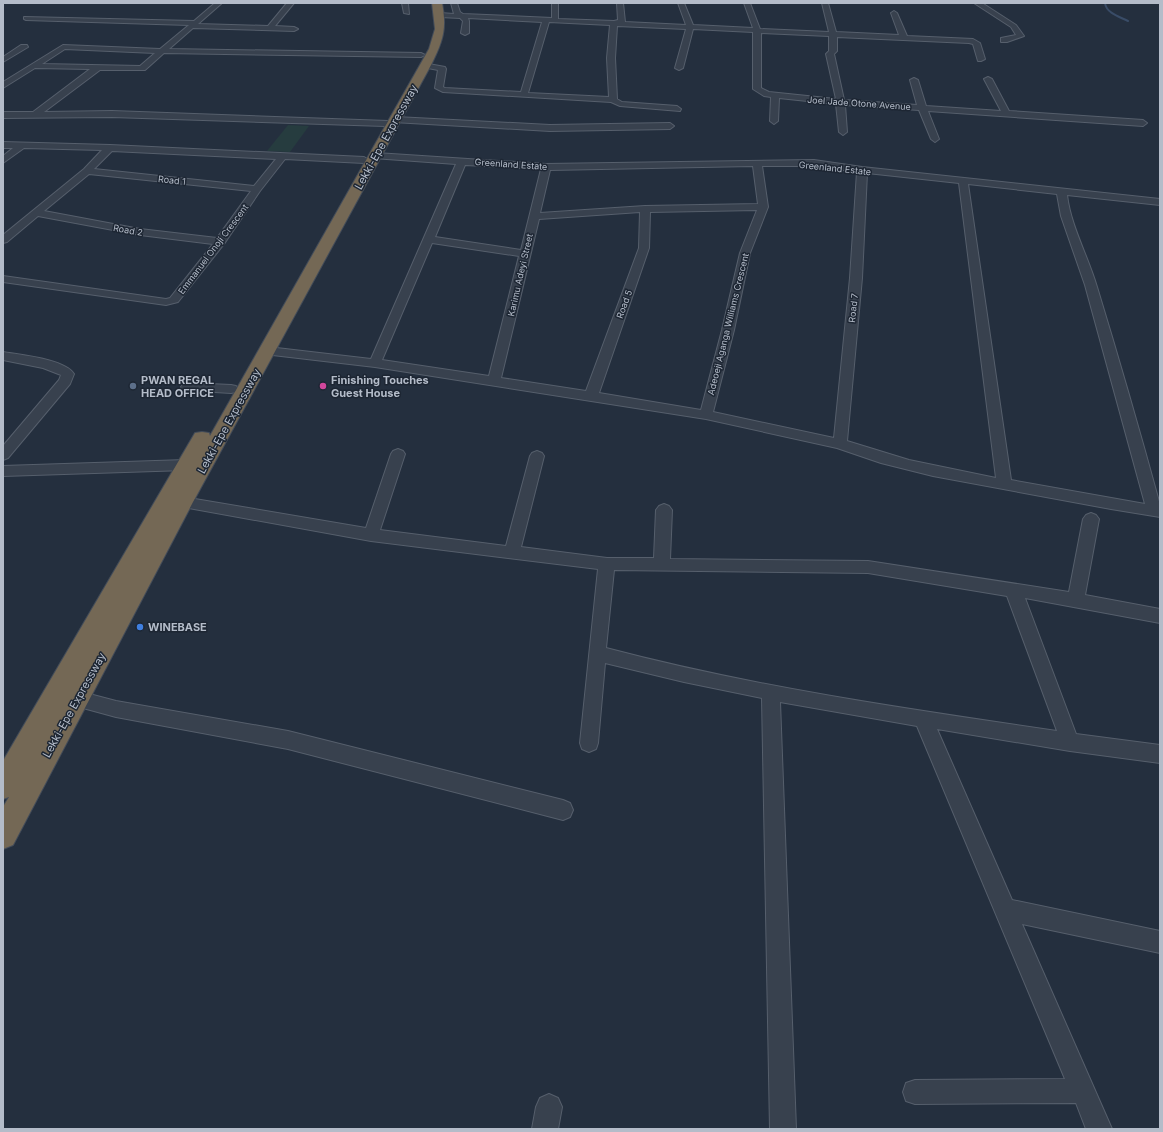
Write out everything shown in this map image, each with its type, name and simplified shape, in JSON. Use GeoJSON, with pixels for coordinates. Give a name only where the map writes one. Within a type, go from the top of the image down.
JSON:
{"type":"FeatureCollection","features":[{"type":"Feature","properties":{"kind":"highway","name":"Lekki-Epe Expressway"},"geometry":{"type":"LineString","coordinates":[[3,835],[183,502],[268,351],[342,208],[391,121],[423,60],[440,37],[441,24],[434,7]]}},
{"type":"Feature","properties":{"kind":"highway","name":"Lekki-Epe Expressway"},"geometry":{"type":"LineString","coordinates":[[3,786],[186,465],[342,208]]}},
{"type":"Feature","properties":{"kind":"street"},"geometry":{"type":"LineString","coordinates":[[34,66],[142,68],[219,3]]}},
{"type":"Feature","properties":{"kind":"street"},"geometry":{"type":"LineString","coordinates":[[270,28],[291,3]]}},
{"type":"Feature","properties":{"kind":"street"},"geometry":{"type":"LineString","coordinates":[[405,3],[407,12]]}},
{"type":"Feature","properties":{"kind":"street"},"geometry":{"type":"LineString","coordinates":[[454,3],[458,13],[466,21],[465,33]]}},
{"type":"Feature","properties":{"kind":"street"},"geometry":{"type":"LineString","coordinates":[[555,3],[555,20]]}},
{"type":"Feature","properties":{"kind":"street"},"geometry":{"type":"LineString","coordinates":[[614,24],[622,21],[620,3]]}},
{"type":"Feature","properties":{"kind":"street"},"geometry":{"type":"LineString","coordinates":[[679,68],[690,27],[681,3]]}},
{"type":"Feature","properties":{"kind":"street"},"geometry":{"type":"LineString","coordinates":[[747,3],[757,30],[757,89],[771,95],[774,121]]}},
{"type":"Feature","properties":{"kind":"street"},"geometry":{"type":"LineString","coordinates":[[825,3],[832,34],[833,51],[830,54],[840,102],[843,132]]}},
{"type":"Feature","properties":{"kind":"street"},"geometry":{"type":"LineString","coordinates":[[977,3],[1014,26],[1020,36],[1004,40]]}},
{"type":"Feature","properties":{"kind":"street"},"geometry":{"type":"LineString","coordinates":[[434,7],[462,16],[974,42],[981,59]]}},
{"type":"Feature","properties":{"kind":"street"},"geometry":{"type":"LineString","coordinates":[[894,13],[904,38]]}},
{"type":"Feature","properties":{"kind":"street"},"geometry":{"type":"LineString","coordinates":[[26,18],[294,29]]}},
{"type":"Feature","properties":{"kind":"street"},"geometry":{"type":"LineString","coordinates":[[524,94],[546,20]]}},
{"type":"Feature","properties":{"kind":"street"},"geometry":{"type":"LineString","coordinates":[[613,100],[611,58],[614,24]]}},
{"type":"Feature","properties":{"kind":"street"},"geometry":{"type":"LineString","coordinates":[[3,60],[24,47]]}},
{"type":"Feature","properties":{"kind":"street"},"geometry":{"type":"LineString","coordinates":[[3,86],[63,47],[423,60],[442,68],[439,88],[443,90],[613,100],[620,104],[677,109]]}},
{"type":"Feature","properties":{"kind":"street"},"geometry":{"type":"LineString","coordinates":[[35,115],[97,68]]}},
{"type":"Feature","properties":{"kind":"street"},"geometry":{"type":"LineString","coordinates":[[988,78],[1006,114]]}},
{"type":"Feature","properties":{"kind":"street","name":"Joel Jade Otone Avenue"},"geometry":{"type":"LineString","coordinates":[[771,95],[840,102],[922,107],[914,80]]}},
{"type":"Feature","properties":{"kind":"street"},"geometry":{"type":"LineString","coordinates":[[935,139],[922,107],[1143,123]]}},
{"type":"Feature","properties":{"kind":"street"},"geometry":{"type":"LineString","coordinates":[[3,116],[112,114],[391,121],[550,128],[670,126]]}},
{"type":"Feature","properties":{"kind":"street","name":"Greenland Estate"},"geometry":{"type":"LineString","coordinates":[[3,145],[110,148],[283,156],[462,161],[546,167],[757,163],[814,164],[964,182],[1160,202]]}},
{"type":"Feature","properties":{"kind":"street"},"geometry":{"type":"LineString","coordinates":[[3,160],[23,146]]}},
{"type":"Feature","properties":{"kind":"street"},"geometry":{"type":"LineString","coordinates":[[3,240],[86,171],[110,148]]}},
{"type":"Feature","properties":{"kind":"street","name":"Emmanuel Onoji Crescent"},"geometry":{"type":"LineString","coordinates":[[3,279],[166,302],[177,298],[283,156]]}},
{"type":"Feature","properties":{"kind":"street"},"geometry":{"type":"LineString","coordinates":[[375,363],[462,161]]}},
{"type":"Feature","properties":{"kind":"street","name":"Adeoeji Aganga Williams Crescent"},"geometry":{"type":"LineString","coordinates":[[706,415],[728,330],[745,253],[763,206],[757,163]]}},
{"type":"Feature","properties":{"kind":"street","name":"Karimu Adeyi Street"},"geometry":{"type":"LineString","coordinates":[[494,382],[546,167]]}},
{"type":"Feature","properties":{"kind":"street","name":"Road 7"},"geometry":{"type":"LineString","coordinates":[[840,444],[856,278],[862,170]]}},
{"type":"Feature","properties":{"kind":"street","name":"Road 1"},"geometry":{"type":"LineString","coordinates":[[86,171],[257,189]]}},
{"type":"Feature","properties":{"kind":"street"},"geometry":{"type":"LineString","coordinates":[[964,182],[1004,484]]}},
{"type":"Feature","properties":{"kind":"street"},"geometry":{"type":"LineString","coordinates":[[268,351],[375,363],[706,415],[840,444],[859,452],[898,462],[1004,484],[1157,511],[1089,277],[1066,215],[1062,192]]}},
{"type":"Feature","properties":{"kind":"street"},"geometry":{"type":"LineString","coordinates":[[533,216],[763,206]]}},
{"type":"Feature","properties":{"kind":"street","name":"Road 5"},"geometry":{"type":"LineString","coordinates":[[591,396],[644,248],[645,210]]}},
{"type":"Feature","properties":{"kind":"street","name":"Road 2"},"geometry":{"type":"LineString","coordinates":[[36,213],[140,232],[220,242]]}},
{"type":"Feature","properties":{"kind":"street"},"geometry":{"type":"LineString","coordinates":[[428,239],[525,254]]}},
{"type":"Feature","properties":{"kind":"street"},"geometry":{"type":"LineString","coordinates":[[3,356],[51,366],[66,371],[68,374],[65,381],[3,455]]}},
{"type":"Feature","properties":{"kind":"street"},"geometry":{"type":"LineString","coordinates":[[188,387],[231,389]]}},
{"type":"Feature","properties":{"kind":"street"},"geometry":{"type":"LineString","coordinates":[[371,534],[398,454]]}},
{"type":"Feature","properties":{"kind":"street"},"geometry":{"type":"LineString","coordinates":[[512,553],[537,456]]}},
{"type":"Feature","properties":{"kind":"street"},"geometry":{"type":"LineString","coordinates":[[3,471],[186,465]]}},
{"type":"Feature","properties":{"kind":"street"},"geometry":{"type":"LineString","coordinates":[[183,502],[371,534],[607,564],[868,567],[1076,600],[1160,616]]}},
{"type":"Feature","properties":{"kind":"street"},"geometry":{"type":"LineString","coordinates":[[662,565],[664,510]]}},
{"type":"Feature","properties":{"kind":"street"},"geometry":{"type":"LineString","coordinates":[[1076,600],[1091,519]]}},
{"type":"Feature","properties":{"kind":"street"},"geometry":{"type":"LineString","coordinates":[[589,743],[596,654],[607,564]]}},
{"type":"Feature","properties":{"kind":"street"},"geometry":{"type":"LineString","coordinates":[[1014,591],[1070,742]]}},
{"type":"Feature","properties":{"kind":"street"},"geometry":{"type":"LineString","coordinates":[[596,654],[771,692],[924,720],[1160,754]]}},
{"type":"Feature","properties":{"kind":"street"},"geometry":{"type":"LineString","coordinates":[[771,692],[783,1129]]}},
{"type":"Feature","properties":{"kind":"street"},"geometry":{"type":"LineString","coordinates":[[78,698],[116,709],[288,740],[563,810]]}},
{"type":"Feature","properties":{"kind":"street"},"geometry":{"type":"LineString","coordinates":[[924,720],[1007,910],[1099,1129]]}},
{"type":"Feature","properties":{"kind":"street"},"geometry":{"type":"LineString","coordinates":[[1007,910],[1160,942]]}},
{"type":"Feature","properties":{"kind":"street"},"geometry":{"type":"LineString","coordinates":[[915,1092],[1083,1091]]}},
{"type":"Feature","properties":{"kind":"green space"},"geometry":{"type":"Polygon","coordinates":[[[288,125],[309,126],[290,152],[267,151],[288,125]]]}},
{"type":"Feature","properties":{"kind":"waterway"},"geometry":{"type":"LineString","coordinates":[[1105,3],[1111,12],[1128,21]]}},
{"type":"Feature","properties":{"kind":"place","name":"PWAN REGAL HEAD OFFICE"},"geometry":{"type":"Point","coordinates":[133,386]}},
{"type":"Feature","properties":{"kind":"place","name":"Finishing Touches Guest House"},"geometry":{"type":"Point","coordinates":[323,386]}},
{"type":"Feature","properties":{"kind":"place","name":"WINEBASE"},"geometry":{"type":"Point","coordinates":[140,627]}}]}
